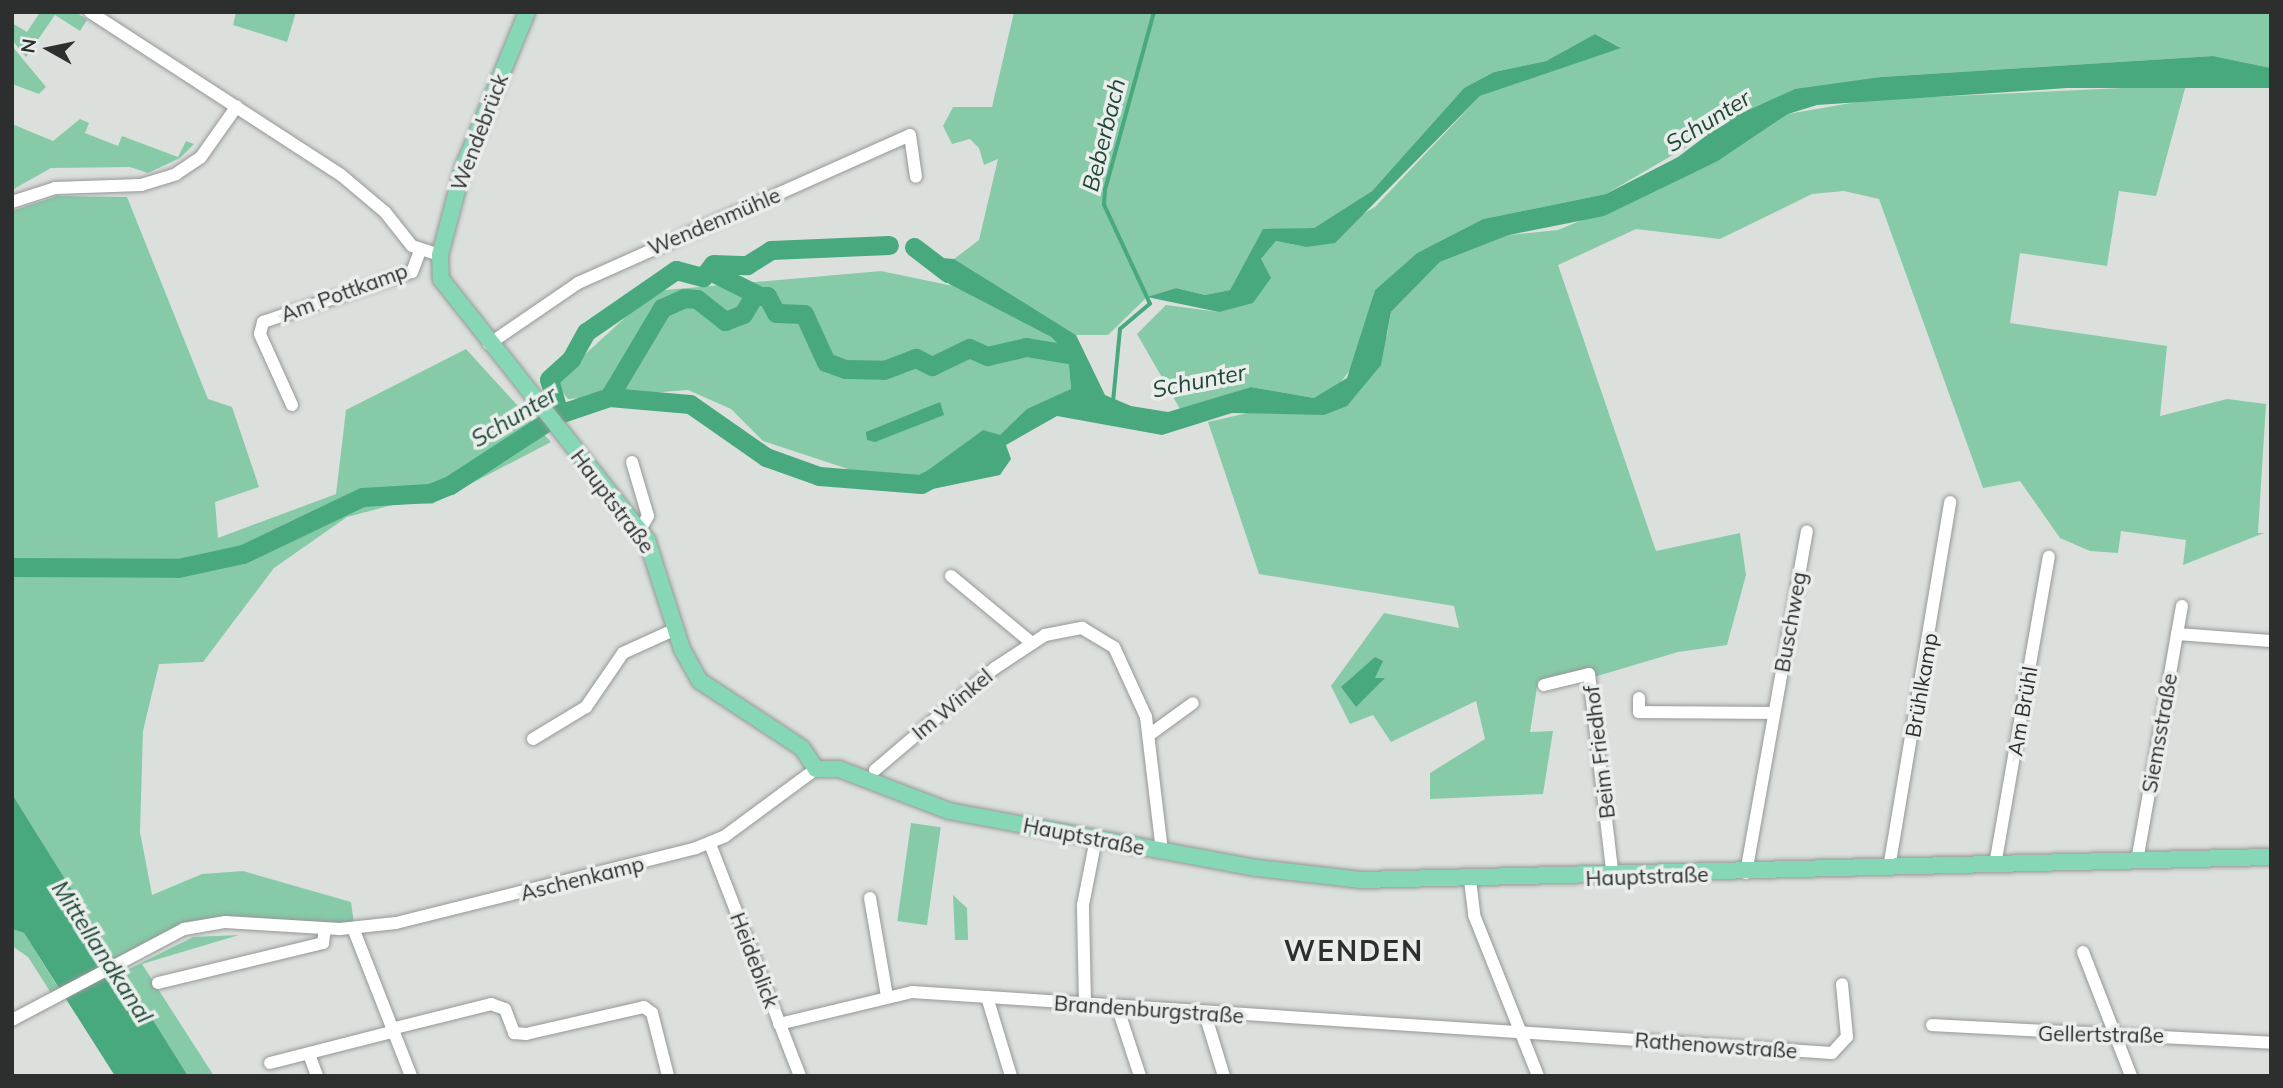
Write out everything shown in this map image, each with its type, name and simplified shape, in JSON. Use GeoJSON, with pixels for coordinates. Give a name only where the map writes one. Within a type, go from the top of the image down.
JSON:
{"type":"FeatureCollection","features":[{"type":"Feature","properties":{"kind":"main road","name":"Wendebrück"},"geometry":{"type":"LineString","coordinates":[[440,255],[468,154],[527,12]]}},
{"type":"Feature","properties":{"kind":"main road","name":"Hauptstraße"},"geometry":{"type":"LineString","coordinates":[[440,255],[444,286],[640,530],[663,576],[676,629],[707,689],[795,743],[816,769],[839,769],[949,811],[1307,875],[1470,880],[2271,857]]}},
{"type":"Feature","properties":{"kind":"street"},"geometry":{"type":"LineString","coordinates":[[90,12],[359,188],[420,251],[440,255]]}},
{"type":"Feature","properties":{"kind":"street"},"geometry":{"type":"LineString","coordinates":[[12,202],[55,188],[141,185],[176,174],[201,157],[237,106]]}},
{"type":"Feature","properties":{"kind":"street","name":"Wendenmühle"},"geometry":{"type":"LineString","coordinates":[[489,344],[578,283],[910,135],[916,177]]}},
{"type":"Feature","properties":{"kind":"street","name":"Am Pottkamp"},"geometry":{"type":"LineString","coordinates":[[292,405],[260,334],[263,322],[412,272],[420,251]]}},
{"type":"Feature","properties":{"kind":"street"},"geometry":{"type":"LineString","coordinates":[[632,462],[648,516],[640,530]]}},
{"type":"Feature","properties":{"kind":"street","name":"Brühlkamp"},"geometry":{"type":"LineString","coordinates":[[1889,868],[1950,502]]}},
{"type":"Feature","properties":{"kind":"street","name":"Buschweg"},"geometry":{"type":"LineString","coordinates":[[1746,873],[1807,531]]}},
{"type":"Feature","properties":{"kind":"street","name":"Am Brühl"},"geometry":{"type":"LineString","coordinates":[[1995,865],[2049,557]]}},
{"type":"Feature","properties":{"kind":"street"},"geometry":{"type":"LineString","coordinates":[[951,576],[1032,643]]}},
{"type":"Feature","properties":{"kind":"street","name":"Siemsstraße"},"geometry":{"type":"LineString","coordinates":[[2137,861],[2182,606]]}},
{"type":"Feature","properties":{"kind":"street","name":"Im Winkel"},"geometry":{"type":"LineString","coordinates":[[875,770],[972,684],[1032,643],[1076,627],[1104,639],[1124,664],[1149,735],[1162,851]]}},
{"type":"Feature","properties":{"kind":"street"},"geometry":{"type":"LineString","coordinates":[[533,739],[586,707],[623,653],[676,629]]}},
{"type":"Feature","properties":{"kind":"street"},"geometry":{"type":"LineString","coordinates":[[2177,634],[2271,640]]}},
{"type":"Feature","properties":{"kind":"street","name":"Beim Friedhof"},"geometry":{"type":"LineString","coordinates":[[1544,685],[1589,674],[1613,877]]}},
{"type":"Feature","properties":{"kind":"street"},"geometry":{"type":"LineString","coordinates":[[1639,698],[1639,712],[1774,713]]}},
{"type":"Feature","properties":{"kind":"street"},"geometry":{"type":"LineString","coordinates":[[1149,735],[1193,703]]}},
{"type":"Feature","properties":{"kind":"street","name":"Aschenkamp"},"geometry":{"type":"LineString","coordinates":[[12,1020],[54,1003],[170,933],[213,923],[353,929],[710,844],[816,769]]}},
{"type":"Feature","properties":{"kind":"street"},"geometry":{"type":"LineString","coordinates":[[1085,1004],[1083,905],[1096,839]]}},
{"type":"Feature","properties":{"kind":"street","name":"Heideblick"},"geometry":{"type":"LineString","coordinates":[[710,844],[800,1076]]}},
{"type":"Feature","properties":{"kind":"street"},"geometry":{"type":"LineString","coordinates":[[1470,880],[1474,915],[1538,1076]]}},
{"type":"Feature","properties":{"kind":"street"},"geometry":{"type":"LineString","coordinates":[[870,898],[887,996]]}},
{"type":"Feature","properties":{"kind":"street"},"geometry":{"type":"LineString","coordinates":[[158,983],[323,943],[325,929]]}},
{"type":"Feature","properties":{"kind":"street"},"geometry":{"type":"LineString","coordinates":[[353,929],[411,1076]]}},
{"type":"Feature","properties":{"kind":"street"},"geometry":{"type":"LineString","coordinates":[[2083,952],[2131,1076]]}},
{"type":"Feature","properties":{"kind":"street","name":"Rathenowstraße"},"geometry":{"type":"LineString","coordinates":[[1522,1034],[1832,1054],[1847,1037],[1842,984]]}},
{"type":"Feature","properties":{"kind":"street","name":"Brandenburgstraße"},"geometry":{"type":"LineString","coordinates":[[779,1024],[887,996],[987,997],[1522,1034]]}},
{"type":"Feature","properties":{"kind":"street"},"geometry":{"type":"LineString","coordinates":[[987,997],[1011,1076]]}},
{"type":"Feature","properties":{"kind":"street"},"geometry":{"type":"LineString","coordinates":[[270,1063],[492,1004],[505,1009],[514,1033],[526,1034],[649,1009],[668,1076]]}},
{"type":"Feature","properties":{"kind":"street"},"geometry":{"type":"LineString","coordinates":[[1117,1006],[1140,1076]]}},
{"type":"Feature","properties":{"kind":"street"},"geometry":{"type":"LineString","coordinates":[[1205,1014],[1224,1076]]}},
{"type":"Feature","properties":{"kind":"street","name":"Gellertstraße"},"geometry":{"type":"LineString","coordinates":[[1931,1025],[2271,1043]]}},
{"type":"Feature","properties":{"kind":"street"},"geometry":{"type":"LineString","coordinates":[[309,1054],[317,1076]]}},
{"type":"Feature","properties":{"kind":"shaded area"},"geometry":{"type":"Polygon","coordinates":[[[40,12],[76,12],[87,20],[80,31],[55,15],[26,57],[12,40],[12,23],[27,32],[40,12]]]}},
{"type":"Feature","properties":{"kind":"shaded area"},"geometry":{"type":"Polygon","coordinates":[[[236,12],[296,12],[287,42],[233,25],[236,12]]]}},
{"type":"Feature","properties":{"kind":"shaded area"},"geometry":{"type":"Polygon","coordinates":[[[1014,12],[2271,12],[2271,68],[2213,56],[1881,77],[1746,112],[1606,194],[1483,219],[1417,253],[1375,290],[1356,362],[1335,390],[1314,398],[1251,387],[1180,409],[1137,334],[1166,305],[1219,312],[1263,270],[1261,259],[1276,241],[1306,247],[1375,207],[1480,96],[1620,47],[1595,34],[1546,61],[1494,72],[1464,88],[1372,191],[1314,228],[1263,230],[1230,290],[1205,295],[1176,288],[1147,297],[1108,335],[1076,335],[954,259],[979,240],[998,159],[984,165],[979,148],[970,139],[952,144],[943,126],[953,107],[992,107],[1014,12]]]}},
{"type":"Feature","properties":{"kind":"shaded area"},"geometry":{"type":"Polygon","coordinates":[[[12,46],[46,87],[39,94],[12,84],[12,46]]]}},
{"type":"Feature","properties":{"kind":"shaded area"},"geometry":{"type":"Polygon","coordinates":[[[2186,85],[2156,196],[2119,191],[2107,266],[2020,253],[2010,323],[2167,346],[2160,416],[2227,399],[2266,404],[2258,533],[2264,533],[2183,565],[2186,540],[2121,531],[2118,553],[2090,551],[2060,538],[2020,481],[1983,488],[1879,199],[1844,191],[1812,194],[1720,239],[1636,229],[1558,265],[1656,551],[1740,533],[1746,575],[1727,645],[1678,652],[1594,677],[1591,669],[1538,681],[1530,732],[1553,731],[1543,794],[1430,799],[1430,773],[1485,739],[1476,701],[1391,742],[1373,715],[1350,724],[1331,686],[1384,613],[1459,628],[1454,606],[1259,574],[1208,422],[1265,409],[1324,415],[1387,336],[1391,312],[1440,262],[1509,235],[1558,230],[1662,187],[1718,161],[1788,114],[1868,100],[2186,85]]]}},
{"type":"Feature","properties":{"kind":"shaded area"},"geometry":{"type":"Polygon","coordinates":[[[80,119],[89,123],[85,133],[118,146],[122,136],[178,157],[186,141],[194,144],[180,158],[148,173],[130,167],[51,168],[12,190],[12,124],[53,141],[80,119]]]}},
{"type":"Feature","properties":{"kind":"shaded area"},"geometry":{"type":"Polygon","coordinates":[[[57,196],[127,197],[208,399],[232,407],[259,487],[215,502],[218,538],[336,494],[346,410],[466,349],[551,442],[432,504],[400,503],[347,517],[274,568],[203,662],[159,664],[143,731],[140,832],[152,895],[202,874],[243,871],[351,902],[354,924],[177,927],[115,959],[12,794],[12,211],[57,196]]]}},
{"type":"Feature","properties":{"kind":"shaded area"},"geometry":{"type":"Polygon","coordinates":[[[881,271],[953,286],[1051,337],[1068,354],[1071,389],[1000,435],[979,433],[910,484],[918,492],[763,441],[731,409],[688,390],[568,399],[555,382],[654,291],[881,271]]]}},
{"type":"Feature","properties":{"kind":"shaded area"},"geometry":{"type":"Polygon","coordinates":[[[911,823],[941,827],[927,925],[897,921],[911,823]]]}},
{"type":"Feature","properties":{"kind":"shaded area"},"geometry":{"type":"Polygon","coordinates":[[[953,895],[967,908],[968,940],[955,940],[953,895]]]}},
{"type":"Feature","properties":{"kind":"shaded area"},"geometry":{"type":"Polygon","coordinates":[[[12,929],[24,933],[61,992],[53,996],[28,957],[12,946],[12,929]]]}},
{"type":"Feature","properties":{"kind":"shaded area"},"geometry":{"type":"Polygon","coordinates":[[[239,935],[142,964],[214,1076],[188,1076],[123,972],[193,937],[239,935]]]}},
{"type":"Feature","properties":{"kind":"water"},"geometry":{"type":"Polygon","coordinates":[[[1595,34],[1621,48],[1480,96],[1335,243],[1306,247],[1276,241],[1261,259],[1271,278],[1253,303],[1219,312],[1147,297],[1176,288],[1205,295],[1230,290],[1263,229],[1314,228],[1372,191],[1464,88],[1494,72],[1546,61],[1595,34]]]}},
{"type":"Feature","properties":{"kind":"water"},"geometry":{"type":"Polygon","coordinates":[[[2213,56],[2271,68],[2271,88],[2067,88],[1817,105],[1788,114],[1718,161],[1604,216],[1509,235],[1440,262],[1391,312],[1381,365],[1347,406],[1324,415],[1232,413],[1162,435],[1057,416],[1006,445],[1011,459],[1000,475],[918,492],[909,484],[983,430],[1000,435],[1027,409],[1071,389],[1068,354],[1051,337],[949,284],[929,257],[954,259],[1076,335],[1105,395],[1131,406],[1168,412],[1251,387],[1314,398],[1347,378],[1375,290],[1417,253],[1483,219],[1606,194],[1678,157],[1727,120],[1795,89],[1881,77],[2213,56]]]}},
{"type":"Feature","properties":{"kind":"water"},"geometry":{"type":"Polygon","coordinates":[[[940,402],[944,415],[875,442],[867,440],[866,432],[940,402]]]}},
{"type":"Feature","properties":{"kind":"water"},"geometry":{"type":"Polygon","coordinates":[[[12,559],[57,560],[66,572],[12,576],[12,559]]]}},
{"type":"Feature","properties":{"kind":"water"},"geometry":{"type":"Polygon","coordinates":[[[1375,657],[1383,661],[1375,678],[1385,678],[1356,707],[1341,687],[1375,657]]]}},
{"type":"Feature","properties":{"kind":"water","name":"Mittellandkanal"},"geometry":{"type":"Polygon","coordinates":[[[12,794],[188,1076],[115,1076],[24,933],[12,929],[12,794]]]}},
{"type":"Feature","properties":{"kind":"waterway","name":"Beberbach"},"geometry":{"type":"LineString","coordinates":[[1113,402],[1120,329],[1150,304],[1104,205],[1105,190],[1154,12]]}},
{"type":"Feature","properties":{"kind":"waterway"},"geometry":{"type":"LineString","coordinates":[[559,414],[549,379],[571,359],[586,332],[676,270],[703,277],[713,264],[747,265],[771,250],[889,245]]}},
{"type":"Feature","properties":{"kind":"waterway"},"geometry":{"type":"LineString","coordinates":[[914,247],[948,273]]}},
{"type":"Feature","properties":{"kind":"waterway"},"geometry":{"type":"LineString","coordinates":[[710,271],[758,295]]}},
{"type":"Feature","properties":{"kind":"waterway"},"geometry":{"type":"LineString","coordinates":[[609,397],[662,308],[684,298],[697,299],[725,321],[743,314],[754,296],[767,296],[776,313],[804,314],[826,362],[845,369],[884,370],[916,358],[932,366],[969,348],[987,356],[1026,347],[1068,354]]}},
{"type":"Feature","properties":{"kind":"waterway","name":"Schunter"},"geometry":{"type":"LineString","coordinates":[[12,567],[178,568],[243,554],[362,497],[430,493],[450,485],[559,414],[609,397],[690,404],[766,457],[819,476],[921,484],[934,477]]}},
{"type":"Feature","properties":{"kind":"district","name":"WENDEN"},"geometry":{"type":"Point","coordinates":[1354,951]}}]}
